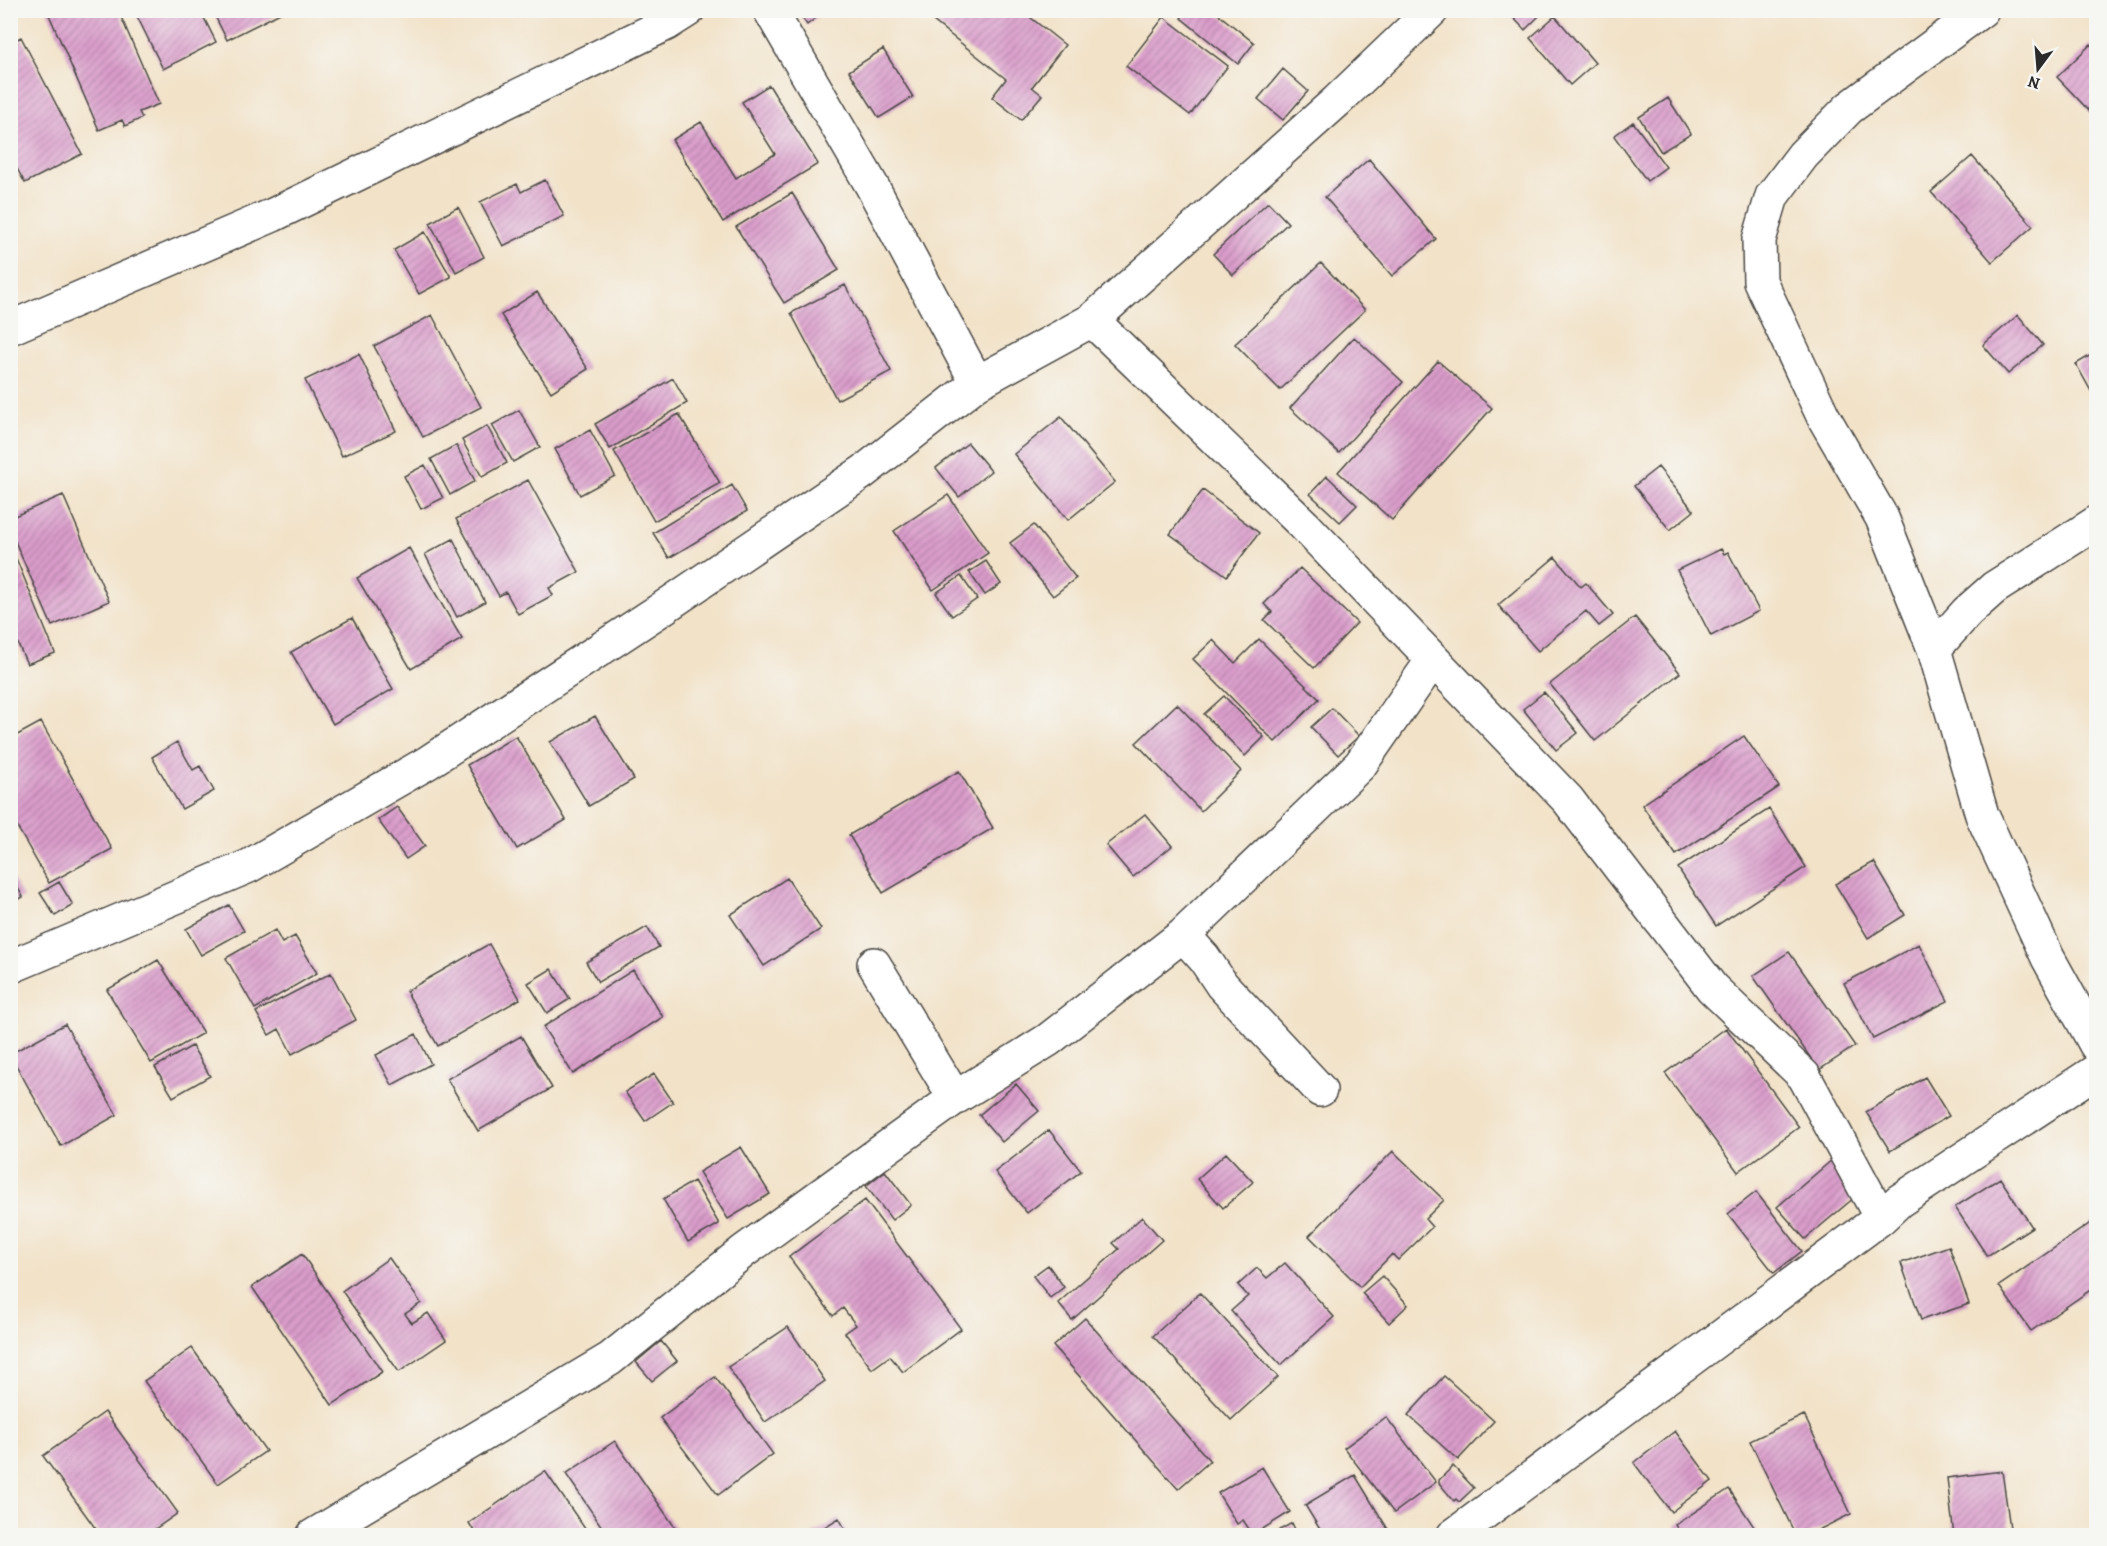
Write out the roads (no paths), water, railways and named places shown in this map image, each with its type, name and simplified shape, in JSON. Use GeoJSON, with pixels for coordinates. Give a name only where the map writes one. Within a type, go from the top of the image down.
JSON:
{"type":"FeatureCollection","features":[{"type":"Feature","properties":{"kind":"street"},"geometry":{"type":"LineString","coordinates":[[10,328],[273,214],[666,24],[688,10]]}},
{"type":"Feature","properties":{"kind":"street"},"geometry":{"type":"LineString","coordinates":[[770,10],[872,186],[977,383]]}},
{"type":"Feature","properties":{"kind":"street"},"geometry":{"type":"LineString","coordinates":[[10,967],[249,866],[427,763],[660,610],[863,472],[977,383],[1092,320],[1337,101],[1432,10]]}},
{"type":"Feature","properties":{"kind":"street"},"geometry":{"type":"LineString","coordinates":[[1982,10],[1849,108],[1803,155],[1772,196],[1759,240],[1760,281],[1823,416],[1882,518],[1934,649],[1982,815],[2049,958],[2097,1045]]}},
{"type":"Feature","properties":{"kind":"street"},"geometry":{"type":"LineString","coordinates":[[1092,320],[1304,525],[1432,661],[1568,800],[1712,988],[1804,1076],[1881,1218]]}},
{"type":"Feature","properties":{"kind":"street"},"geometry":{"type":"LineString","coordinates":[[1934,649],[1994,588],[2097,523]]}},
{"type":"Feature","properties":{"kind":"street"},"geometry":{"type":"LineString","coordinates":[[313,1536],[610,1359],[744,1251],[955,1098],[1048,1040],[1183,935],[1360,765],[1432,661]]}},
{"type":"Feature","properties":{"kind":"street"},"geometry":{"type":"LineString","coordinates":[[1183,935],[1204,958],[1221,985],[1320,1090]]}},
{"type":"Feature","properties":{"kind":"street"},"geometry":{"type":"LineString","coordinates":[[874,964],[955,1098]]}},
{"type":"Feature","properties":{"kind":"street"},"geometry":{"type":"LineString","coordinates":[[1453,1536],[1881,1218],[1899,1201],[2097,1071]]}}]}
